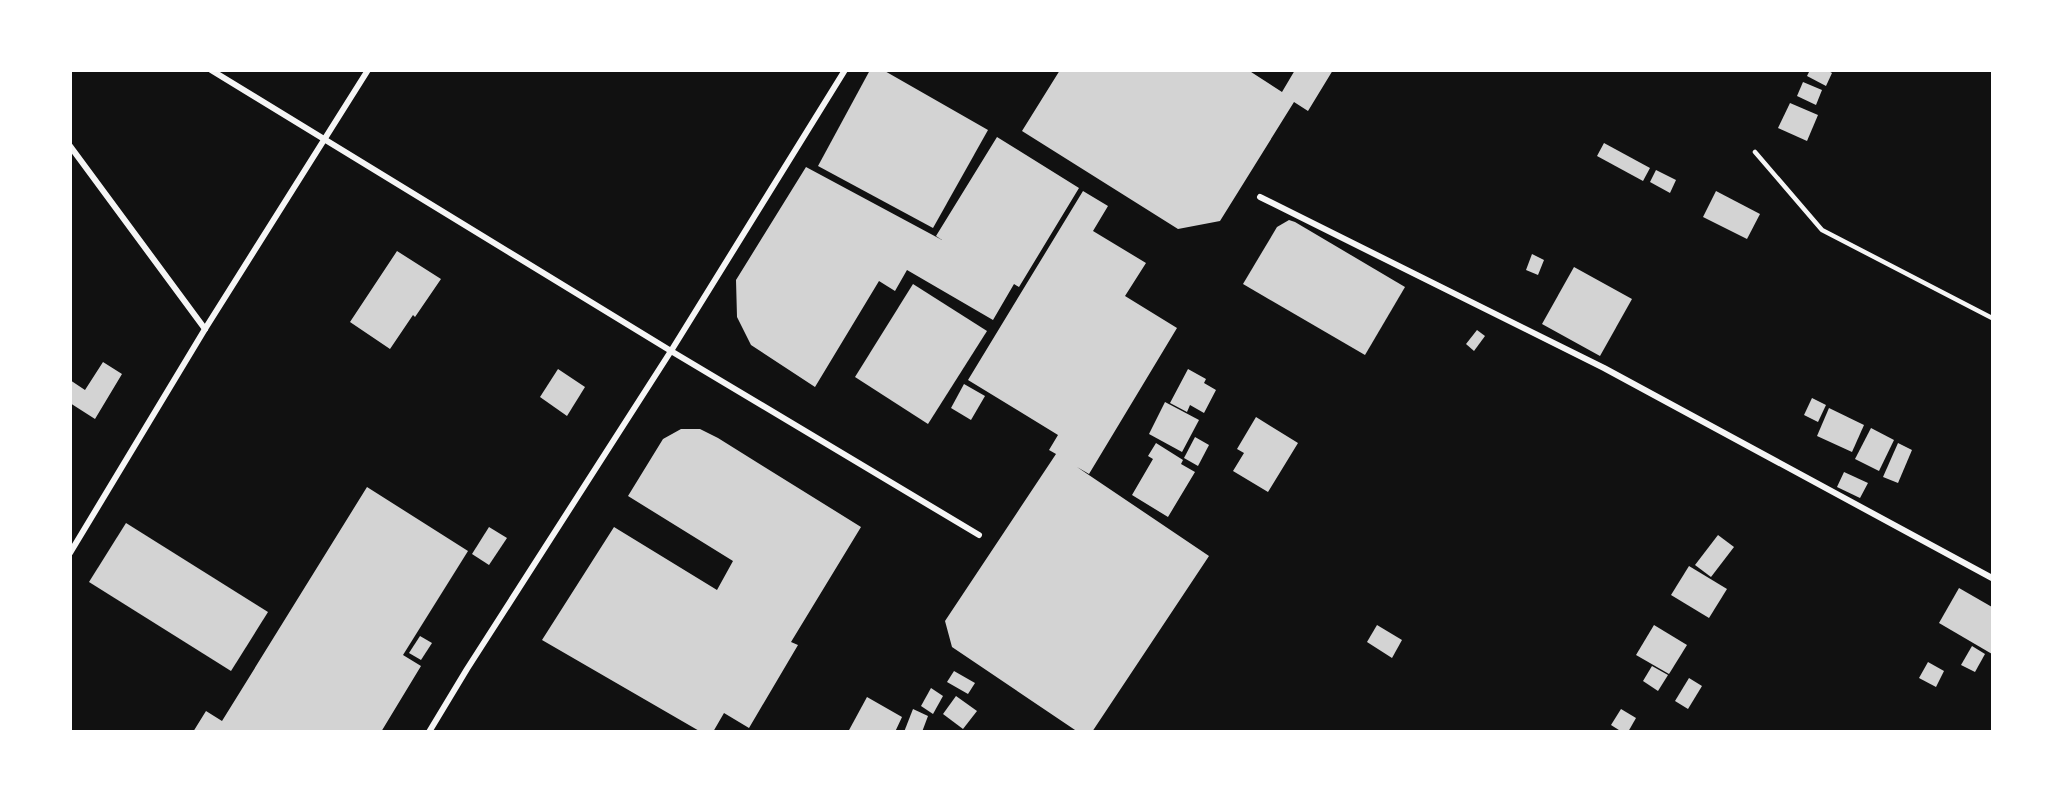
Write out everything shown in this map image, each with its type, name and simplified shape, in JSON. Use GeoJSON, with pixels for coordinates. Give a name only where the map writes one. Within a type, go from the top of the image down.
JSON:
{"type":"FeatureCollection","features":[{"type":"Feature","properties":{"kind":"street"},"geometry":{"type":"LineString","coordinates":[[211,70],[671,351],[979,534]]}},
{"type":"Feature","properties":{"kind":"street"},"geometry":{"type":"LineString","coordinates":[[70,553],[205,329],[368,70]]}},
{"type":"Feature","properties":{"kind":"street"},"geometry":{"type":"LineString","coordinates":[[429,732],[473,659],[671,351],[845,70]]}},
{"type":"Feature","properties":{"kind":"street"},"geometry":{"type":"LineString","coordinates":[[70,146],[205,329]]}},
{"type":"Feature","properties":{"kind":"street"},"geometry":{"type":"LineString","coordinates":[[1260,197],[1604,368],[1992,578]]}},
{"type":"Feature","properties":{"kind":"lane"},"geometry":{"type":"LineString","coordinates":[[1755,152],[1822,230],[1992,318]]}},
{"type":"Feature","properties":{"kind":"building"},"geometry":{"type":"Polygon","coordinates":[[[870,70],[883,70],[988,130],[933,228],[818,166],[870,70]]]}},
{"type":"Feature","properties":{"kind":"building"},"geometry":{"type":"Polygon","coordinates":[[[1060,70],[1248,70],[1282,92],[1295,70],[1333,70],[1308,111],[1294,102],[1220,221],[1178,229],[1022,131],[1060,70]]]}},
{"type":"Feature","properties":{"kind":"building"},"geometry":{"type":"Polygon","coordinates":[[[1810,70],[1827,70],[1832,73],[1826,86],[1807,76],[1810,70]]]}},
{"type":"Feature","properties":{"kind":"building"},"geometry":{"type":"Polygon","coordinates":[[[1803,82],[1822,90],[1816,105],[1797,96],[1803,82]]]}},
{"type":"Feature","properties":{"kind":"building"},"geometry":{"type":"Polygon","coordinates":[[[1790,103],[1818,115],[1807,141],[1778,128],[1790,103]]]}},
{"type":"Feature","properties":{"kind":"building"},"geometry":{"type":"Polygon","coordinates":[[[997,137],[1079,188],[1019,287],[1014,284],[993,320],[907,270],[895,291],[879,281],[815,387],[751,345],[737,317],[736,280],[806,167],[942,240],[936,236],[997,137]]]}},
{"type":"Feature","properties":{"kind":"building"},"geometry":{"type":"Polygon","coordinates":[[[1604,143],[1650,168],[1643,181],[1597,156],[1604,143]]]}},
{"type":"Feature","properties":{"kind":"building"},"geometry":{"type":"Polygon","coordinates":[[[1656,170],[1676,180],[1670,193],[1650,182],[1656,170]]]}},
{"type":"Feature","properties":{"kind":"building"},"geometry":{"type":"Polygon","coordinates":[[[1083,191],[1108,206],[1093,231],[1146,263],[1125,296],[1177,328],[1089,474],[1077,467],[1209,556],[1092,732],[1078,732],[952,647],[945,621],[1056,454],[1049,450],[1058,435],[968,380],[1083,191]]]}},
{"type":"Feature","properties":{"kind":"building"},"geometry":{"type":"Polygon","coordinates":[[[1716,191],[1760,214],[1747,239],[1703,217],[1716,191]]]}},
{"type":"Feature","properties":{"kind":"building"},"geometry":{"type":"Polygon","coordinates":[[[1289,220],[1405,287],[1365,355],[1243,284],[1277,227],[1289,220]]]}},
{"type":"Feature","properties":{"kind":"building"},"geometry":{"type":"Polygon","coordinates":[[[397,251],[441,279],[390,349],[350,322],[397,251]]]}},
{"type":"Feature","properties":{"kind":"building"},"geometry":{"type":"Polygon","coordinates":[[[1532,254],[1544,260],[1538,275],[1526,270],[1532,254]]]}},
{"type":"Feature","properties":{"kind":"building"},"geometry":{"type":"Polygon","coordinates":[[[1574,267],[1632,299],[1600,356],[1542,324],[1574,267]]]}},
{"type":"Feature","properties":{"kind":"building"},"geometry":{"type":"Polygon","coordinates":[[[913,284],[987,331],[928,424],[855,377],[913,284]]]}},
{"type":"Feature","properties":{"kind":"building"},"geometry":{"type":"Polygon","coordinates":[[[1477,330],[1485,336],[1474,351],[1466,344],[1477,330]]]}},
{"type":"Feature","properties":{"kind":"building"},"geometry":{"type":"Polygon","coordinates":[[[103,362],[122,374],[95,419],[70,403],[70,380],[85,390],[103,362]]]}},
{"type":"Feature","properties":{"kind":"building"},"geometry":{"type":"Polygon","coordinates":[[[558,369],[585,387],[567,416],[540,397],[558,369]]]}},
{"type":"Feature","properties":{"kind":"building"},"geometry":{"type":"Polygon","coordinates":[[[1188,369],[1206,379],[1204,383],[1216,390],[1204,413],[1190,405],[1187,412],[1170,403],[1188,369]]]}},
{"type":"Feature","properties":{"kind":"building"},"geometry":{"type":"Polygon","coordinates":[[[964,384],[985,396],[971,420],[951,408],[964,384]]]}},
{"type":"Feature","properties":{"kind":"building"},"geometry":{"type":"Polygon","coordinates":[[[1812,398],[1826,405],[1818,422],[1804,415],[1812,398]]]}},
{"type":"Feature","properties":{"kind":"building"},"geometry":{"type":"Polygon","coordinates":[[[1165,402],[1199,420],[1182,452],[1149,434],[1165,402]]]}},
{"type":"Feature","properties":{"kind":"building"},"geometry":{"type":"Polygon","coordinates":[[[1829,408],[1864,425],[1852,452],[1817,436],[1829,408]]]}},
{"type":"Feature","properties":{"kind":"building"},"geometry":{"type":"Polygon","coordinates":[[[1256,417],[1298,443],[1268,492],[1233,471],[1244,453],[1237,449],[1256,417]]]}},
{"type":"Feature","properties":{"kind":"building"},"geometry":{"type":"Polygon","coordinates":[[[1871,428],[1894,440],[1879,471],[1855,459],[1871,428]]]}},
{"type":"Feature","properties":{"kind":"building"},"geometry":{"type":"Polygon","coordinates":[[[681,429],[700,429],[718,438],[861,527],[791,642],[798,645],[749,728],[724,713],[713,732],[701,732],[542,640],[614,527],[717,590],[733,561],[628,496],[663,439],[681,429]]]}},
{"type":"Feature","properties":{"kind":"building"},"geometry":{"type":"Polygon","coordinates":[[[1195,437],[1209,445],[1198,466],[1184,458],[1195,437]]]}},
{"type":"Feature","properties":{"kind":"building"},"geometry":{"type":"Polygon","coordinates":[[[1156,443],[1183,460],[1181,464],[1195,472],[1168,517],[1132,495],[1153,459],[1148,456],[1156,443]]]}},
{"type":"Feature","properties":{"kind":"building"},"geometry":{"type":"Polygon","coordinates":[[[1898,443],[1912,450],[1898,483],[1883,477],[1898,443]]]}},
{"type":"Feature","properties":{"kind":"building"},"geometry":{"type":"Polygon","coordinates":[[[1844,472],[1868,483],[1860,498],[1837,487],[1844,472]]]}},
{"type":"Feature","properties":{"kind":"building"},"geometry":{"type":"Polygon","coordinates":[[[367,487],[468,551],[403,655],[421,666],[381,732],[193,732],[206,711],[222,721],[367,487]]]}},
{"type":"Feature","properties":{"kind":"building"},"geometry":{"type":"Polygon","coordinates":[[[126,523],[268,612],[231,671],[89,582],[126,523]]]}},
{"type":"Feature","properties":{"kind":"building"},"geometry":{"type":"Polygon","coordinates":[[[489,527],[507,538],[489,565],[472,554],[489,527]]]}},
{"type":"Feature","properties":{"kind":"building"},"geometry":{"type":"Polygon","coordinates":[[[1718,535],[1734,547],[1711,577],[1695,565],[1718,535]]]}},
{"type":"Feature","properties":{"kind":"building"},"geometry":{"type":"Polygon","coordinates":[[[1689,566],[1727,589],[1709,618],[1671,595],[1689,566]]]}},
{"type":"Feature","properties":{"kind":"building"},"geometry":{"type":"Polygon","coordinates":[[[1959,588],[1992,607],[1992,654],[1939,623],[1959,588]]]}},
{"type":"Feature","properties":{"kind":"building"},"geometry":{"type":"Polygon","coordinates":[[[1377,625],[1402,640],[1392,658],[1367,642],[1377,625]]]}},
{"type":"Feature","properties":{"kind":"building"},"geometry":{"type":"Polygon","coordinates":[[[1654,625],[1687,645],[1669,674],[1636,655],[1654,625]]]}},
{"type":"Feature","properties":{"kind":"building"},"geometry":{"type":"Polygon","coordinates":[[[420,636],[432,643],[421,660],[409,653],[420,636]]]}},
{"type":"Feature","properties":{"kind":"building"},"geometry":{"type":"Polygon","coordinates":[[[1972,646],[1985,654],[1975,672],[1961,665],[1972,646]]]}},
{"type":"Feature","properties":{"kind":"building"},"geometry":{"type":"Polygon","coordinates":[[[1928,662],[1944,671],[1936,687],[1919,678],[1928,662]]]}},
{"type":"Feature","properties":{"kind":"building"},"geometry":{"type":"Polygon","coordinates":[[[1652,666],[1668,675],[1658,691],[1643,681],[1652,666]]]}},
{"type":"Feature","properties":{"kind":"building"},"geometry":{"type":"Polygon","coordinates":[[[954,671],[975,683],[968,694],[947,682],[954,671]]]}},
{"type":"Feature","properties":{"kind":"building"},"geometry":{"type":"Polygon","coordinates":[[[1689,678],[1702,686],[1688,709],[1675,701],[1689,678]]]}},
{"type":"Feature","properties":{"kind":"building"},"geometry":{"type":"Polygon","coordinates":[[[931,688],[943,696],[933,714],[921,706],[931,688]]]}},
{"type":"Feature","properties":{"kind":"building"},"geometry":{"type":"Polygon","coordinates":[[[956,696],[977,711],[963,729],[943,714],[956,696]]]}},
{"type":"Feature","properties":{"kind":"building"},"geometry":{"type":"Polygon","coordinates":[[[867,697],[902,717],[895,732],[848,732],[867,697]]]}},
{"type":"Feature","properties":{"kind":"building"},"geometry":{"type":"Polygon","coordinates":[[[913,709],[928,716],[922,732],[904,732],[913,709]]]}},
{"type":"Feature","properties":{"kind":"building"},"geometry":{"type":"Polygon","coordinates":[[[1621,709],[1636,718],[1628,732],[1622,732],[1611,725],[1621,709]]]}}]}
